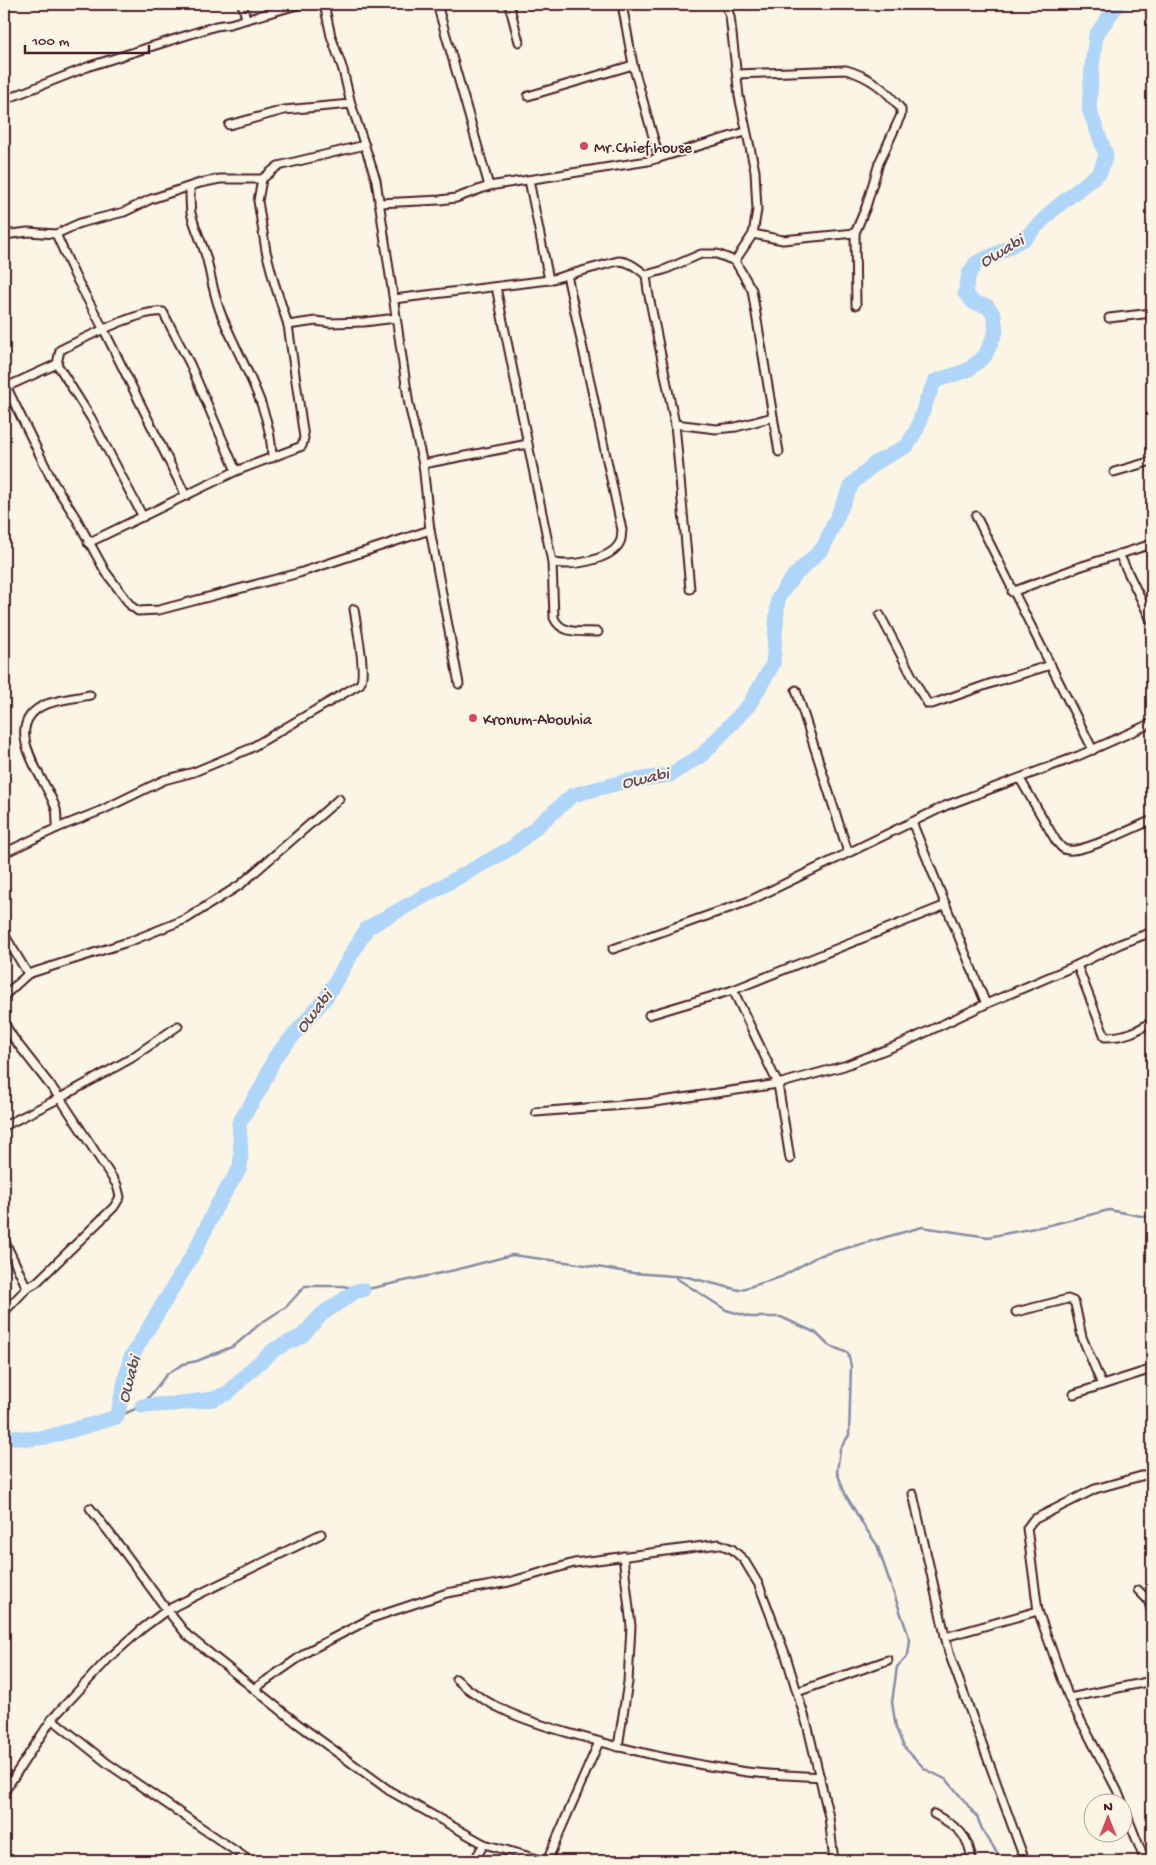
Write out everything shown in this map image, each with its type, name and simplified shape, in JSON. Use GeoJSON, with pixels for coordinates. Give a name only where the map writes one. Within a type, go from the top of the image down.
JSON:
{"type":"FeatureCollection","features":[{"type":"Feature","properties":{"kind":"street"},"geometry":{"type":"LineString","coordinates":[[242,4],[246,18]]}},
{"type":"Feature","properties":{"kind":"street"},"geometry":{"type":"LineString","coordinates":[[4,100],[90,66],[216,26],[230,24],[301,4]]}},
{"type":"Feature","properties":{"kind":"street"},"geometry":{"type":"LineString","coordinates":[[324,4],[331,36],[376,180],[409,404],[423,464],[430,530],[459,684]]}},
{"type":"Feature","properties":{"kind":"street"},"geometry":{"type":"LineString","coordinates":[[437,4],[489,186]]}},
{"type":"Feature","properties":{"kind":"street"},"geometry":{"type":"LineString","coordinates":[[509,4],[519,42]]}},
{"type":"Feature","properties":{"kind":"street"},"geometry":{"type":"LineString","coordinates":[[622,4],[633,66],[659,158]]}},
{"type":"Feature","properties":{"kind":"street"},"geometry":{"type":"LineString","coordinates":[[725,4],[730,16],[745,132],[755,171],[757,210],[753,234],[735,262]]}},
{"type":"Feature","properties":{"kind":"street"},"geometry":{"type":"LineString","coordinates":[[528,96],[633,66]]}},
{"type":"Feature","properties":{"kind":"street"},"geometry":{"type":"LineString","coordinates":[[737,74],[846,70],[860,74],[876,84],[902,112],[879,163],[866,207],[855,233],[856,304]]}},
{"type":"Feature","properties":{"kind":"street"},"geometry":{"type":"LineString","coordinates":[[229,125],[284,110],[352,104]]}},
{"type":"Feature","properties":{"kind":"street"},"geometry":{"type":"LineString","coordinates":[[379,203],[456,198],[489,186],[648,161],[745,132]]}},
{"type":"Feature","properties":{"kind":"street"},"geometry":{"type":"LineString","coordinates":[[4,235],[28,232],[56,234],[80,223],[124,212],[151,199],[190,187],[220,179],[262,179],[278,166],[365,145]]}},
{"type":"Feature","properties":{"kind":"street"},"geometry":{"type":"LineString","coordinates":[[88,543],[236,472],[302,446],[304,441],[288,324],[266,251],[258,200],[262,179]]}},
{"type":"Feature","properties":{"kind":"street"},"geometry":{"type":"LineString","coordinates":[[529,180],[549,280]]}},
{"type":"Feature","properties":{"kind":"street"},"geometry":{"type":"LineString","coordinates":[[190,187],[191,212],[206,259],[212,286],[266,421],[272,448],[272,458]]}},
{"type":"Feature","properties":{"kind":"street"},"geometry":{"type":"LineString","coordinates":[[753,234],[784,240],[855,233]]}},
{"type":"Feature","properties":{"kind":"street"},"geometry":{"type":"LineString","coordinates":[[56,234],[75,276],[104,330],[186,496]]}},
{"type":"Feature","properties":{"kind":"street"},"geometry":{"type":"LineString","coordinates":[[646,275],[664,270],[701,254],[717,254],[735,262],[752,290],[779,452]]}},
{"type":"Feature","properties":{"kind":"street"},"geometry":{"type":"LineString","coordinates":[[394,299],[549,280],[618,261],[631,264],[646,275],[675,424],[690,588]]}},
{"type":"Feature","properties":{"kind":"street"},"geometry":{"type":"LineString","coordinates":[[552,562],[574,564],[599,558],[615,549],[620,542],[622,530],[567,274]]}},
{"type":"Feature","properties":{"kind":"street"},"geometry":{"type":"LineString","coordinates":[[496,287],[552,562],[555,621],[565,630],[598,632]]}},
{"type":"Feature","properties":{"kind":"street"},"geometry":{"type":"LineString","coordinates":[[143,516],[91,418],[57,364],[60,350],[141,315],[158,311],[163,312],[190,364],[236,472]]}},
{"type":"Feature","properties":{"kind":"street"},"geometry":{"type":"LineString","coordinates":[[1109,318],[1152,313]]}},
{"type":"Feature","properties":{"kind":"street"},"geometry":{"type":"LineString","coordinates":[[288,324],[316,321],[330,324],[396,318]]}},
{"type":"Feature","properties":{"kind":"street"},"geometry":{"type":"LineString","coordinates":[[57,364],[5,384],[49,475],[76,518],[88,543],[105,572],[131,606],[138,611],[159,610],[299,573],[430,530]]}},
{"type":"Feature","properties":{"kind":"street"},"geometry":{"type":"LineString","coordinates":[[675,424],[716,430],[736,427],[773,417]]}},
{"type":"Feature","properties":{"kind":"street"},"geometry":{"type":"LineString","coordinates":[[423,464],[528,444]]}},
{"type":"Feature","properties":{"kind":"street"},"geometry":{"type":"LineString","coordinates":[[1114,472],[1152,460]]}},
{"type":"Feature","properties":{"kind":"street"},"geometry":{"type":"LineString","coordinates":[[976,516],[1012,592],[1093,750]]}},
{"type":"Feature","properties":{"kind":"street"},"geometry":{"type":"LineString","coordinates":[[1012,592],[1152,544]]}},
{"type":"Feature","properties":{"kind":"street"},"geometry":{"type":"LineString","coordinates":[[1119,554],[1152,622]]}},
{"type":"Feature","properties":{"kind":"street"},"geometry":{"type":"LineString","coordinates":[[4,853],[57,828],[100,811],[164,780],[194,772],[249,750],[360,684],[362,681],[362,662],[354,610]]}},
{"type":"Feature","properties":{"kind":"street"},"geometry":{"type":"LineString","coordinates":[[880,615],[921,693],[927,703],[930,704],[1051,666]]}},
{"type":"Feature","properties":{"kind":"street"},"geometry":{"type":"LineString","coordinates":[[796,690],[848,852]]}},
{"type":"Feature","properties":{"kind":"street"},"geometry":{"type":"LineString","coordinates":[[57,828],[56,810],[24,745],[22,729],[28,715],[42,706],[90,695]]}},
{"type":"Feature","properties":{"kind":"street"},"geometry":{"type":"LineString","coordinates":[[613,949],[749,901],[946,806],[1093,750],[1152,723]]}},
{"type":"Feature","properties":{"kind":"street"},"geometry":{"type":"LineString","coordinates":[[1020,779],[1056,841],[1062,848],[1068,850],[1088,846],[1152,820]]}},
{"type":"Feature","properties":{"kind":"street"},"geometry":{"type":"LineString","coordinates":[[4,999],[4,996],[28,974],[131,941],[186,919],[240,885],[338,799]]}},
{"type":"Feature","properties":{"kind":"street"},"geometry":{"type":"LineString","coordinates":[[912,822],[986,1004]]}},
{"type":"Feature","properties":{"kind":"street"},"geometry":{"type":"LineString","coordinates":[[649,1015],[733,990],[946,905]]}},
{"type":"Feature","properties":{"kind":"street"},"geometry":{"type":"LineString","coordinates":[[536,1112],[648,1103],[778,1084],[844,1066],[903,1043],[986,1004],[1078,965],[1120,944],[1152,932]]}},
{"type":"Feature","properties":{"kind":"street"},"geometry":{"type":"LineString","coordinates":[[4,934],[28,974]]}},
{"type":"Feature","properties":{"kind":"street"},"geometry":{"type":"LineString","coordinates":[[1078,965],[1105,1037],[1128,1035],[1138,1031],[1152,1021]]}},
{"type":"Feature","properties":{"kind":"street"},"geometry":{"type":"LineString","coordinates":[[733,990],[778,1084],[790,1159]]}},
{"type":"Feature","properties":{"kind":"street"},"geometry":{"type":"LineString","coordinates":[[4,1024],[60,1098],[117,1185],[120,1197],[108,1214],[37,1282],[27,1288],[4,1312]]}},
{"type":"Feature","properties":{"kind":"street"},"geometry":{"type":"LineString","coordinates":[[4,1126],[60,1098],[130,1058],[178,1026]]}},
{"type":"Feature","properties":{"kind":"street"},"geometry":{"type":"LineString","coordinates":[[4,1240],[27,1288]]}},
{"type":"Feature","properties":{"kind":"street"},"geometry":{"type":"LineString","coordinates":[[1016,1312],[1068,1299],[1073,1301],[1082,1337],[1102,1385]]}},
{"type":"Feature","properties":{"kind":"street"},"geometry":{"type":"LineString","coordinates":[[1074,1394],[1152,1369]]}},
{"type":"Feature","properties":{"kind":"street"},"geometry":{"type":"LineString","coordinates":[[1118,1792],[1069,1698],[1038,1611],[1027,1528],[1034,1520],[1095,1489],[1152,1473]]}},
{"type":"Feature","properties":{"kind":"street"},"geometry":{"type":"LineString","coordinates":[[913,1494],[952,1662],[1025,1861]]}},
{"type":"Feature","properties":{"kind":"street"},"geometry":{"type":"LineString","coordinates":[[90,1508],[187,1634],[298,1724],[390,1791],[484,1844],[546,1861],[599,1742]]}},
{"type":"Feature","properties":{"kind":"street"},"geometry":{"type":"LineString","coordinates":[[4,1792],[52,1719],[108,1658],[143,1628],[167,1610],[321,1534]]}},
{"type":"Feature","properties":{"kind":"street"},"geometry":{"type":"LineString","coordinates":[[254,1689],[310,1650],[372,1618],[447,1593],[509,1582],[574,1563],[719,1544],[732,1549],[744,1560],[759,1584],[786,1656],[808,1728],[820,1777],[829,1817],[834,1861]]}},
{"type":"Feature","properties":{"kind":"street"},"geometry":{"type":"LineString","coordinates":[[618,1747],[628,1682],[631,1626],[623,1556]]}},
{"type":"Feature","properties":{"kind":"street"},"geometry":{"type":"LineString","coordinates":[[1138,1590],[1148,1600],[1152,1612]]}},
{"type":"Feature","properties":{"kind":"street"},"geometry":{"type":"LineString","coordinates":[[945,1637],[1038,1611]]}},
{"type":"Feature","properties":{"kind":"street"},"geometry":{"type":"LineString","coordinates":[[797,1692],[888,1660]]}},
{"type":"Feature","properties":{"kind":"street"},"geometry":{"type":"LineString","coordinates":[[456,1679],[468,1691],[519,1717],[599,1742],[748,1772],[820,1777]]}},
{"type":"Feature","properties":{"kind":"street"},"geometry":{"type":"LineString","coordinates":[[1069,1698],[1152,1681]]}},
{"type":"Feature","properties":{"kind":"street"},"geometry":{"type":"LineString","coordinates":[[52,1719],[108,1764],[250,1861]]}},
{"type":"Feature","properties":{"kind":"street"},"geometry":{"type":"LineString","coordinates":[[934,1814],[960,1831],[968,1842],[972,1861]]}},
{"type":"Feature","properties":{"kind":"street"},"geometry":{"type":"LineString","coordinates":[[1134,1833],[1145,1861]]}},
{"type":"Feature","properties":{"kind":"street"},"geometry":{"type":"LineString","coordinates":[[474,1861],[484,1844]]}},
{"type":"Feature","properties":{"kind":"waterway","name":"Owabi"},"geometry":{"type":"LineString","coordinates":[[4,1436],[30,1439],[48,1437],[117,1417],[130,1359],[195,1251],[216,1207],[240,1168],[239,1123],[261,1088],[275,1057],[327,996],[367,928],[513,847],[573,795],[623,782],[670,775],[702,755],[749,705],[773,664],[778,598],[793,577],[823,548],[852,484],[875,463],[907,446],[917,429],[935,381],[968,370],[985,356],[996,331],[994,315],[987,306],[974,303],[965,293],[969,274],[976,263],[1025,238],[1053,210],[1100,172],[1106,155],[1089,109],[1092,67],[1096,35],[1118,4]]}},
{"type":"Feature","properties":{"kind":"waterway"},"geometry":{"type":"LineString","coordinates":[[117,1417],[142,1406],[167,1374],[183,1364],[197,1361],[234,1346],[261,1323],[286,1307],[305,1286],[343,1286],[363,1290],[455,1270],[512,1255],[633,1273],[687,1277],[739,1290],[781,1277],[818,1256],[922,1227],[988,1237],[1050,1225],[1109,1210],[1152,1218]]}},
{"type":"Feature","properties":{"kind":"waterway"},"geometry":{"type":"LineString","coordinates":[[676,1278],[726,1310],[750,1317],[781,1317],[816,1333],[828,1345],[848,1353],[851,1366],[849,1435],[840,1449],[837,1472],[845,1494],[877,1545],[910,1640],[908,1655],[897,1667],[892,1702],[896,1728],[904,1747],[925,1769],[947,1780],[966,1803],[977,1817],[982,1829],[1002,1861]]}},
{"type":"Feature","properties":{"kind":"waterway"},"geometry":{"type":"LineString","coordinates":[[142,1406],[213,1399],[228,1393],[275,1349],[302,1336],[322,1314],[356,1291],[363,1290]]}},
{"type":"Feature","properties":{"kind":"place","name":"Mr.Chief house"},"geometry":{"type":"Point","coordinates":[584,146]}},
{"type":"Feature","properties":{"kind":"place","name":"Kronum-Abouhia"},"geometry":{"type":"Point","coordinates":[473,718]}}]}
